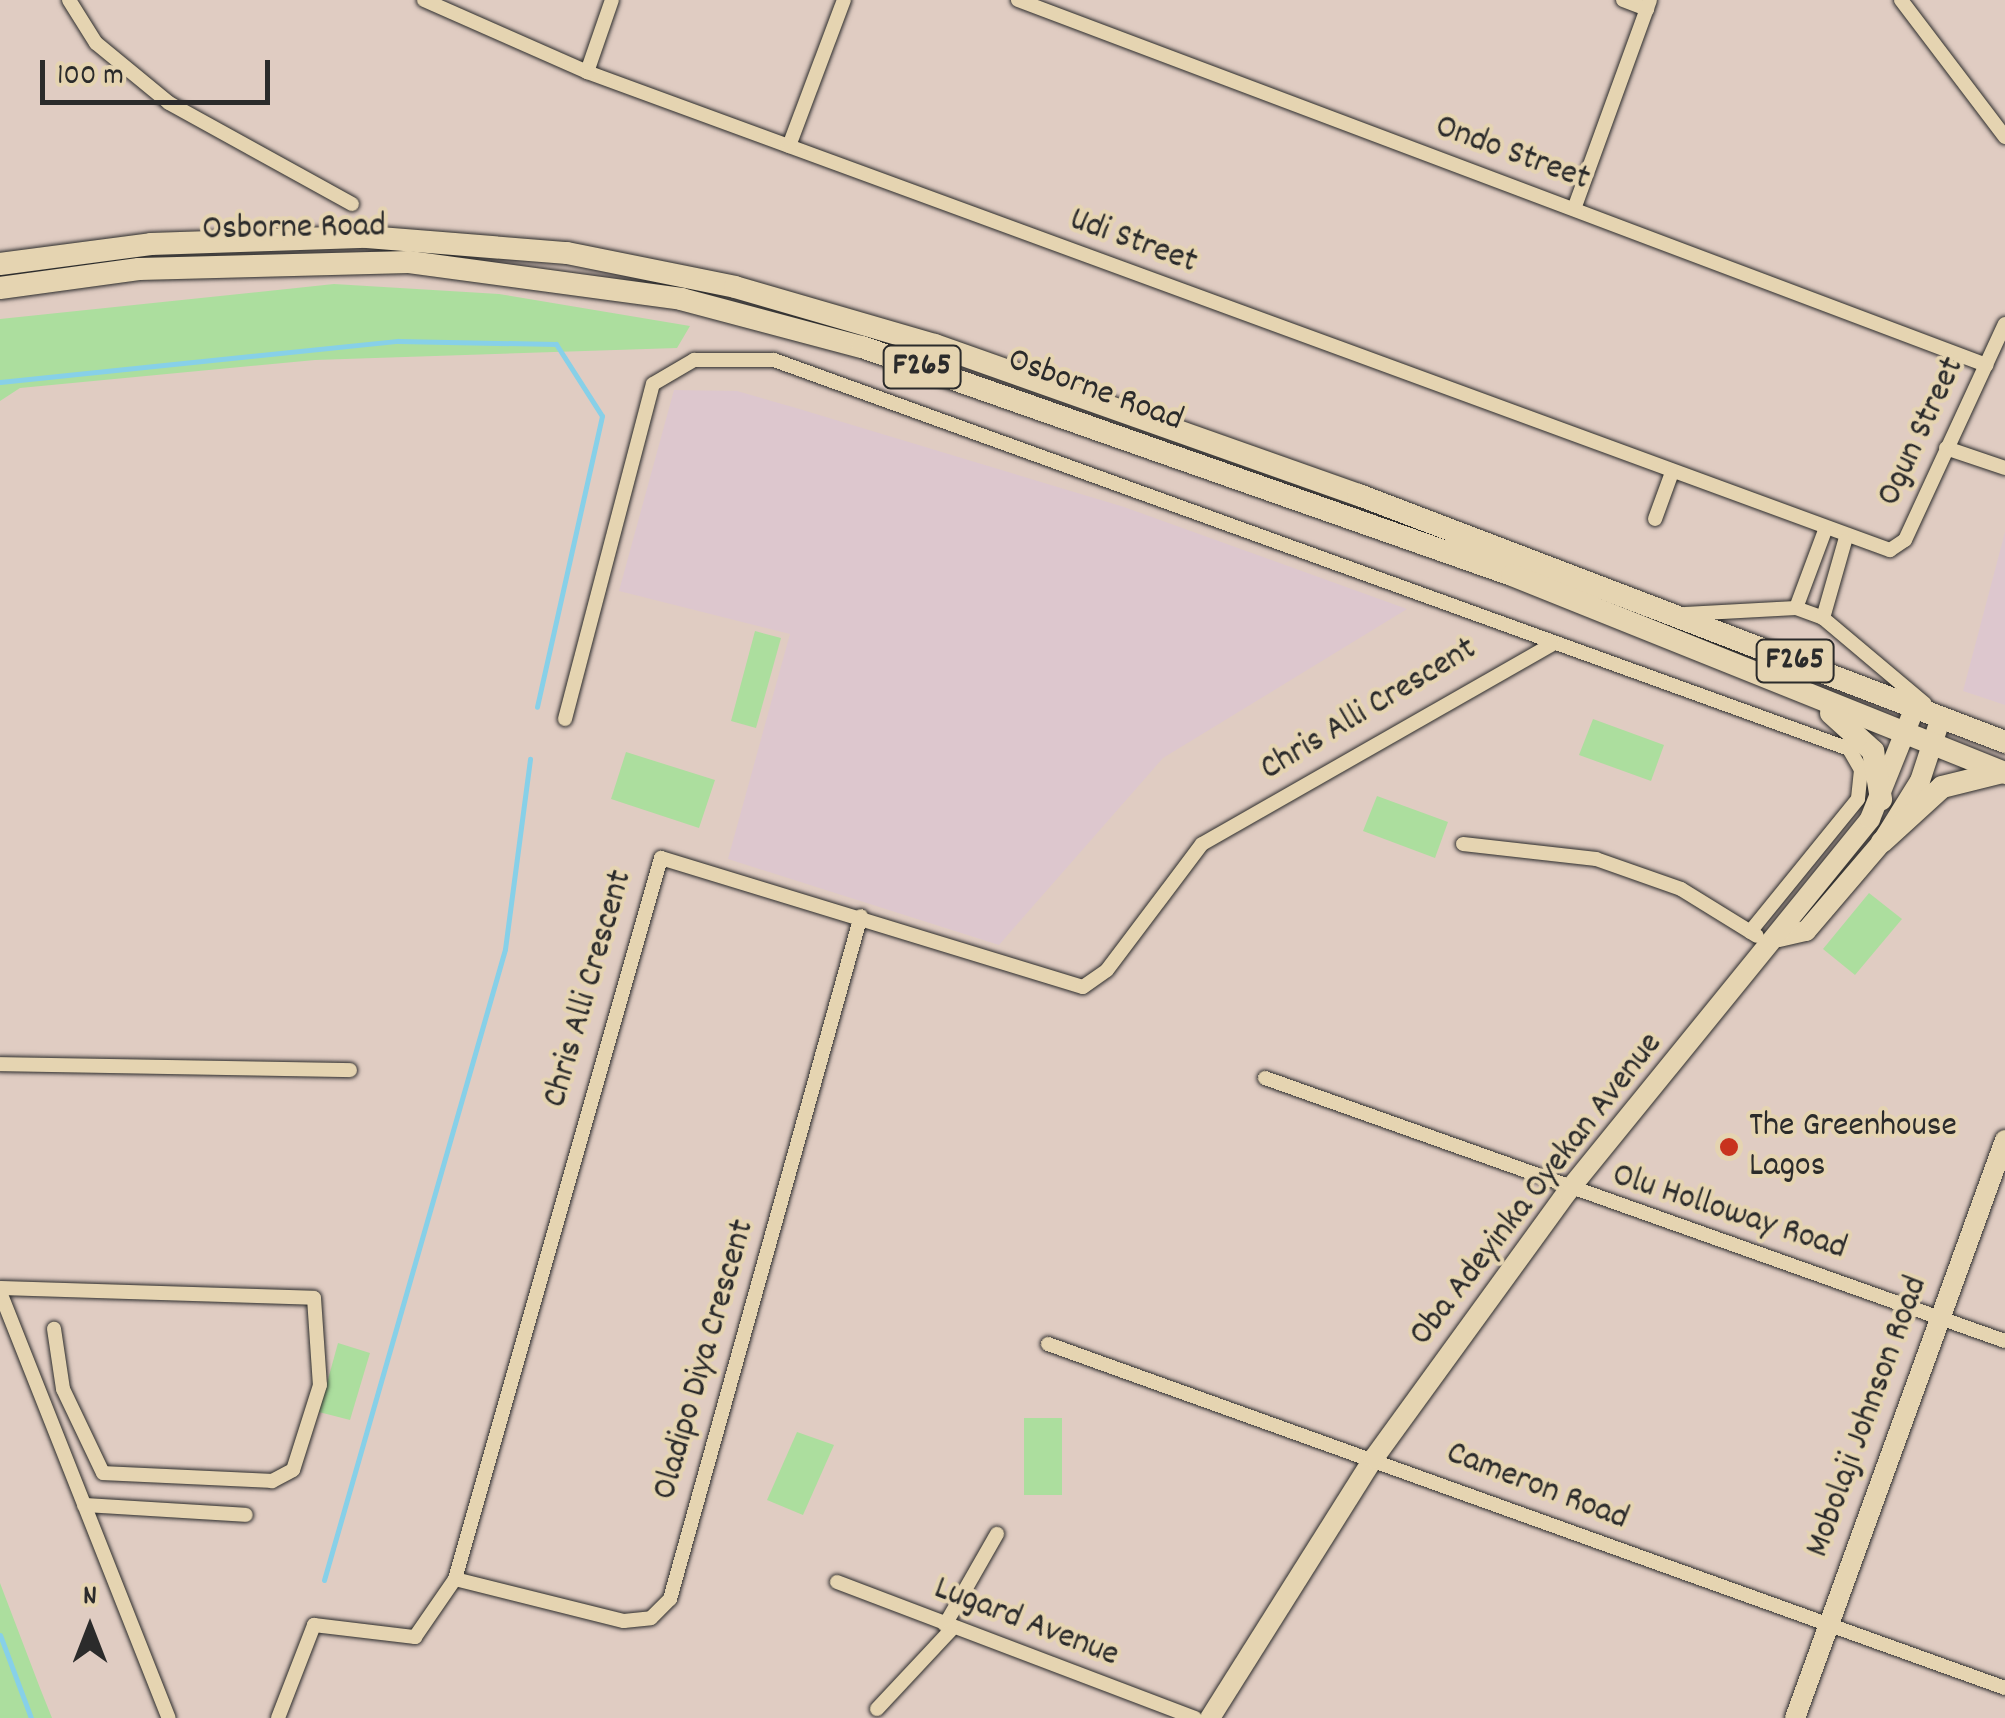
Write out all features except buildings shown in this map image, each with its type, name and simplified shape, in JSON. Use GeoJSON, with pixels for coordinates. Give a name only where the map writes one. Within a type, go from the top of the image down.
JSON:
{"type":"FeatureCollection","features":[{"type":"Feature","properties":{"kind":"main road","name":"Osborne Road"},"geometry":{"type":"LineString","coordinates":[[0,264],[151,244],[368,237],[506,245],[680,274],[936,345],[1676,615],[2005,742]]}},
{"type":"Feature","properties":{"kind":"main road","name":"Osborne Road"},"geometry":{"type":"LineString","coordinates":[[0,288],[66,278],[409,262],[681,298],[1002,394],[1512,575],[2005,773]]}},
{"type":"Feature","properties":{"kind":"main road"},"geometry":{"type":"LineString","coordinates":[[0,304],[66,278]]}},
{"type":"Feature","properties":{"kind":"main road"},"geometry":{"type":"LineString","coordinates":[[1799,692],[1873,751],[1881,799]]}},
{"type":"Feature","properties":{"kind":"main road","name":"Oba Adeyinka Oyekan Avenue"},"geometry":{"type":"LineString","coordinates":[[1210,1718],[1374,1458],[1568,1191],[1775,941],[1881,799],[1915,707]]}},
{"type":"Feature","properties":{"kind":"main road"},"geometry":{"type":"LineString","coordinates":[[1882,842],[1934,743],[1941,716]]}},
{"type":"Feature","properties":{"kind":"main road"},"geometry":{"type":"LineString","coordinates":[[1775,941],[1806,931],[1882,842],[1951,782],[2005,773]]}},
{"type":"Feature","properties":{"kind":"main road","name":"Mobolaji Johnson Road"},"geometry":{"type":"LineString","coordinates":[[1795,1718],[2005,1140]]}},
{"type":"Feature","properties":{"kind":"street"},"geometry":{"type":"LineString","coordinates":[[69,0],[96,43],[169,102],[352,204]]}},
{"type":"Feature","properties":{"kind":"street","name":"Udi Street"},"geometry":{"type":"LineString","coordinates":[[424,0],[586,72],[1824,533]]}},
{"type":"Feature","properties":{"kind":"street"},"geometry":{"type":"LineString","coordinates":[[586,72],[612,0]]}},
{"type":"Feature","properties":{"kind":"street"},"geometry":{"type":"LineString","coordinates":[[790,146],[844,0]]}},
{"type":"Feature","properties":{"kind":"street","name":"Ondo Street"},"geometry":{"type":"LineString","coordinates":[[1018,0],[1986,365]]}},
{"type":"Feature","properties":{"kind":"street"},"geometry":{"type":"LineString","coordinates":[[1064,18],[1070,0]]}},
{"type":"Feature","properties":{"kind":"street"},"geometry":{"type":"LineString","coordinates":[[1574,209],[1649,4],[1623,0]]}},
{"type":"Feature","properties":{"kind":"street"},"geometry":{"type":"LineString","coordinates":[[1902,0],[2005,137]]}},
{"type":"Feature","properties":{"kind":"street","name":"Ogun Street"},"geometry":{"type":"LineString","coordinates":[[1824,533],[1846,541],[1899,548],[2005,324]]}},
{"type":"Feature","properties":{"kind":"street"},"geometry":{"type":"LineString","coordinates":[[565,719],[652,384],[675,366],[727,356],[869,388],[1856,756],[1858,799],[1750,932]]}},
{"type":"Feature","properties":{"kind":"street"},"geometry":{"type":"LineString","coordinates":[[1946,448],[2005,468]]}},
{"type":"Feature","properties":{"kind":"street"},"geometry":{"type":"LineString","coordinates":[[1655,519],[1671,475]]}},
{"type":"Feature","properties":{"kind":"street"},"geometry":{"type":"LineString","coordinates":[[1796,608],[1824,533]]}},
{"type":"Feature","properties":{"kind":"street"},"geometry":{"type":"LineString","coordinates":[[1823,618],[1846,541]]}},
{"type":"Feature","properties":{"kind":"street"},"geometry":{"type":"LineString","coordinates":[[1676,615],[1796,608],[1823,618],[1941,716]]}},
{"type":"Feature","properties":{"kind":"street","name":"Chris Alli Crescent"},"geometry":{"type":"LineString","coordinates":[[278,1718],[314,1625],[415,1637],[454,1579],[658,862],[677,858],[1082,987],[1107,970],[1202,844],[1550,645]]}},
{"type":"Feature","properties":{"kind":"street"},"geometry":{"type":"LineString","coordinates":[[1463,844],[1596,859],[1680,889],[1750,932],[1775,941]]}},
{"type":"Feature","properties":{"kind":"street","name":"Oladipo Diya Crescent"},"geometry":{"type":"LineString","coordinates":[[454,1579],[624,1621],[651,1618],[670,1599],[860,916]]}},
{"type":"Feature","properties":{"kind":"street"},"geometry":{"type":"LineString","coordinates":[[0,1064],[350,1070]]}},
{"type":"Feature","properties":{"kind":"street","name":"Olu Holloway Road"},"geometry":{"type":"LineString","coordinates":[[1265,1078],[1568,1191],[2005,1341]]}},
{"type":"Feature","properties":{"kind":"street"},"geometry":{"type":"LineString","coordinates":[[54,1329],[64,1389],[103,1473],[272,1482],[292,1470],[322,1365],[319,1306],[286,1293],[0,1290],[169,1718]]}},
{"type":"Feature","properties":{"kind":"street","name":"Cameron Road"},"geometry":{"type":"LineString","coordinates":[[1048,1344],[1374,1458],[1825,1628],[2005,1688]]}},
{"type":"Feature","properties":{"kind":"street"},"geometry":{"type":"LineString","coordinates":[[84,1505],[246,1515]]}},
{"type":"Feature","properties":{"kind":"street"},"geometry":{"type":"LineString","coordinates":[[876,1710],[948,1627],[997,1534]]}},
{"type":"Feature","properties":{"kind":"street","name":"Lugard Avenue"},"geometry":{"type":"LineString","coordinates":[[837,1582],[1195,1718]]}},
{"type":"Feature","properties":{"kind":"shaded area"},"geometry":{"type":"Polygon","coordinates":[[[674,390],[737,391],[796,408],[1124,507],[1407,609],[1163,758],[999,945],[728,859],[790,634],[619,591],[674,390]]]}},
{"type":"Feature","properties":{"kind":"shaded area"},"geometry":{"type":"Polygon","coordinates":[[[2005,532],[2005,705],[1963,691],[2005,532]]]}},
{"type":"Feature","properties":{"kind":"green space"},"geometry":{"type":"Polygon","coordinates":[[[334,284],[499,294],[690,326],[677,348],[315,360],[20,388],[0,401],[0,319],[334,284]]]}},
{"type":"Feature","properties":{"kind":"green space"},"geometry":{"type":"Polygon","coordinates":[[[755,631],[781,638],[756,728],[731,721],[755,631]]]}},
{"type":"Feature","properties":{"kind":"green space"},"geometry":{"type":"Polygon","coordinates":[[[1593,719],[1664,745],[1651,781],[1579,755],[1593,719]]]}},
{"type":"Feature","properties":{"kind":"green space"},"geometry":{"type":"Polygon","coordinates":[[[626,752],[715,780],[699,828],[611,799],[626,752]]]}},
{"type":"Feature","properties":{"kind":"green space"},"geometry":{"type":"Polygon","coordinates":[[[1377,796],[1448,822],[1435,858],[1363,831],[1377,796]]]}},
{"type":"Feature","properties":{"kind":"green space"},"geometry":{"type":"Polygon","coordinates":[[[1869,893],[1902,919],[1855,975],[1823,949],[1869,893]]]}},
{"type":"Feature","properties":{"kind":"green space"},"geometry":{"type":"Polygon","coordinates":[[[338,1343],[370,1353],[350,1420],[319,1412],[338,1343]]]}},
{"type":"Feature","properties":{"kind":"green space"},"geometry":{"type":"Polygon","coordinates":[[[1024,1418],[1062,1418],[1062,1495],[1024,1495],[1024,1418]]]}},
{"type":"Feature","properties":{"kind":"green space"},"geometry":{"type":"Polygon","coordinates":[[[797,1432],[834,1445],[803,1515],[767,1500],[797,1432]]]}},
{"type":"Feature","properties":{"kind":"green space"},"geometry":{"type":"Polygon","coordinates":[[[0,1583],[40,1688],[52,1718],[0,1718],[0,1583]]]}},
{"type":"Feature","properties":{"kind":"waterway"},"geometry":{"type":"LineString","coordinates":[[0,382],[398,341],[556,344],[602,416],[537,707]]}},
{"type":"Feature","properties":{"kind":"waterway"},"geometry":{"type":"LineString","coordinates":[[324,1580],[505,949],[530,759]]}},
{"type":"Feature","properties":{"kind":"waterway"},"geometry":{"type":"LineString","coordinates":[[0,1635],[31,1718]]}},
{"type":"Feature","properties":{"kind":"place","name":"The Greenhouse Lagos"},"geometry":{"type":"Point","coordinates":[1729,1147]}}]}
